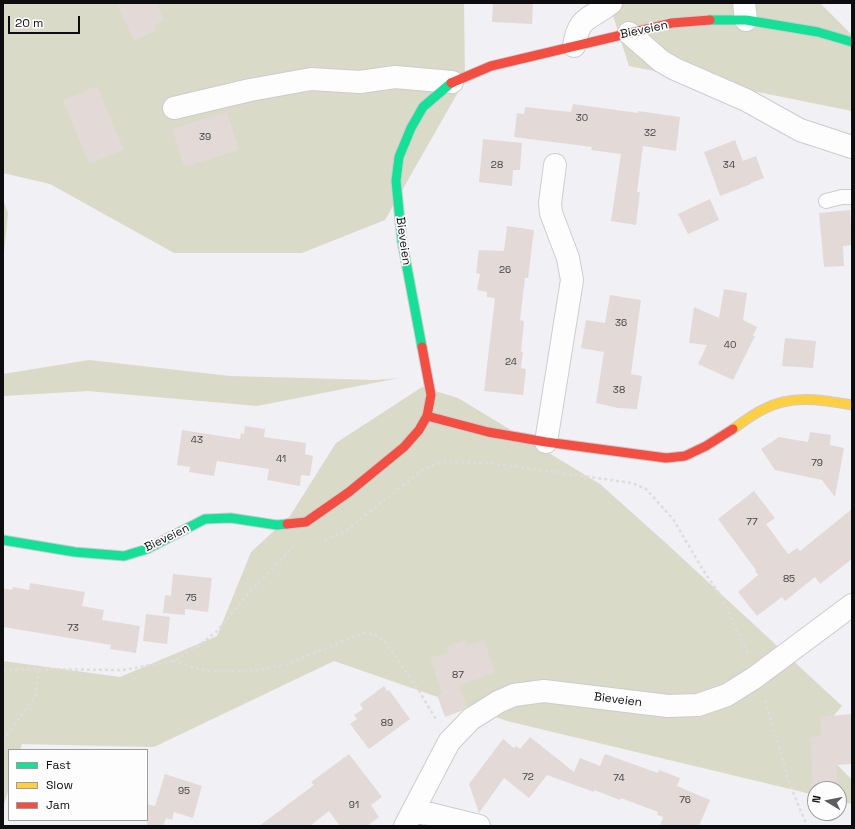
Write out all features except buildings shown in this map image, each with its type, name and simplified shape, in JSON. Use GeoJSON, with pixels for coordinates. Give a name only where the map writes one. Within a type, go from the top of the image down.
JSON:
{"type":"FeatureCollection","features":[{"type":"Feature","properties":{"kind":"street"},"geometry":{"type":"LineString","coordinates":[[574,46],[576,36],[582,22],[611,3]]}},
{"type":"Feature","properties":{"kind":"street","name":"Bieveien"},"geometry":{"type":"LineString","coordinates":[[3,540],[75,552],[124,556],[147,549],[205,519],[231,518],[277,525],[306,522],[349,492],[404,447],[419,430],[427,416],[431,395],[402,241],[396,181],[399,157],[411,128],[423,107],[452,82],[491,66],[628,33],[672,23],[709,20],[745,12],[852,42]]}},
{"type":"Feature","properties":{"kind":"street"},"geometry":{"type":"LineString","coordinates":[[628,33],[662,61],[675,69],[746,100],[800,130],[852,147]]}},
{"type":"Feature","properties":{"kind":"street","name":"Bieveien"},"geometry":{"type":"LineString","coordinates":[[174,108],[250,90],[311,79],[360,82],[395,77],[452,82]]}},
{"type":"Feature","properties":{"kind":"street"},"geometry":{"type":"LineString","coordinates":[[546,442],[572,280],[568,258],[551,213],[550,203],[555,165]]}},
{"type":"Feature","properties":{"kind":"street"},"geometry":{"type":"LineString","coordinates":[[427,416],[488,432],[546,442],[666,458],[685,456],[706,446],[765,408],[789,400],[815,399],[852,405]]}},
{"type":"Feature","properties":{"kind":"street","name":"Bieveien"},"geometry":{"type":"LineString","coordinates":[[409,819],[449,742],[471,719],[498,702],[514,695],[544,691],[668,706],[698,705],[727,695],[754,678],[852,605]]}},
{"type":"Feature","properties":{"kind":"street","name":"Bieveien"},"geometry":{"type":"LineString","coordinates":[[409,819],[430,814],[479,826]]}},
{"type":"Feature","properties":{"kind":"lane"},"geometry":{"type":"LineString","coordinates":[[826,201],[842,197],[852,197]]}},
{"type":"Feature","properties":{"kind":"path"},"geometry":{"type":"LineString","coordinates":[[324,540],[344,532],[425,468],[444,462],[490,463],[632,483],[646,489],[673,519],[703,570],[721,596],[749,657]]}},
{"type":"Feature","properties":{"kind":"path"},"geometry":{"type":"LineString","coordinates":[[3,671],[39,669],[123,670],[173,661],[205,641],[217,631],[246,595],[296,544],[306,522]]}},
{"type":"Feature","properties":{"kind":"path"},"geometry":{"type":"LineString","coordinates":[[173,661],[207,671],[253,671],[287,664],[363,633],[374,634],[384,640],[419,691],[449,742]]}},
{"type":"Feature","properties":{"kind":"path"},"geometry":{"type":"LineString","coordinates":[[3,740],[35,697],[39,669]]}},
{"type":"Feature","properties":{"kind":"path"},"geometry":{"type":"LineString","coordinates":[[764,699],[790,785],[807,826]]}},
{"type":"Feature","properties":{"kind":"green space"},"geometry":{"type":"Polygon","coordinates":[[[3,3],[464,3],[465,80],[385,220],[302,253],[174,253],[50,184],[3,173],[3,3]]]}},
{"type":"Feature","properties":{"kind":"green space"},"geometry":{"type":"Polygon","coordinates":[[[609,3],[820,3],[852,35],[852,111],[629,66],[609,3]]]}},
{"type":"Feature","properties":{"kind":"green space"},"geometry":{"type":"Polygon","coordinates":[[[3,199],[8,213],[3,262],[3,199]]]}},
{"type":"Feature","properties":{"kind":"green space"},"geometry":{"type":"Polygon","coordinates":[[[89,360],[230,376],[376,380],[399,378],[257,406],[88,391],[3,396],[3,374],[89,360]]]}},
{"type":"Feature","properties":{"kind":"green space"},"geometry":{"type":"Polygon","coordinates":[[[422,387],[458,398],[600,484],[842,706],[822,729],[819,746],[852,780],[852,804],[847,803],[847,781],[807,781],[807,793],[507,721],[334,661],[154,747],[22,744],[20,749],[8,749],[8,791],[3,808],[3,661],[120,677],[217,636],[251,552],[290,516],[336,443],[422,387]]]}},
{"type":"Feature","properties":{"kind":"traffic: fast"},"geometry":{"type":"LineString","coordinates":[[710,20],[746,20],[818,32],[852,42]]}},
{"type":"Feature","properties":{"kind":"traffic: fast"},"geometry":{"type":"LineString","coordinates":[[422,347],[402,241],[396,181],[399,157],[411,128],[423,107],[451,83]]}},
{"type":"Feature","properties":{"kind":"traffic: fast"},"geometry":{"type":"LineString","coordinates":[[3,540],[75,552],[124,556],[147,549],[205,519],[231,518],[277,525],[287,524]]}},
{"type":"Feature","properties":{"kind":"traffic: slow"},"geometry":{"type":"LineString","coordinates":[[733,429],[760,411],[785,401],[819,400],[852,405]]}},
{"type":"Feature","properties":{"kind":"traffic: jam"},"geometry":{"type":"LineString","coordinates":[[451,83],[491,66],[672,23],[710,20]]}},
{"type":"Feature","properties":{"kind":"traffic: jam"},"geometry":{"type":"LineString","coordinates":[[287,524],[306,522],[349,492],[404,447],[419,430],[427,416],[431,395],[422,347]]}},
{"type":"Feature","properties":{"kind":"traffic: jam"},"geometry":{"type":"LineString","coordinates":[[427,416],[488,432],[546,442],[666,458],[685,456],[706,446],[733,429]]}}]}
